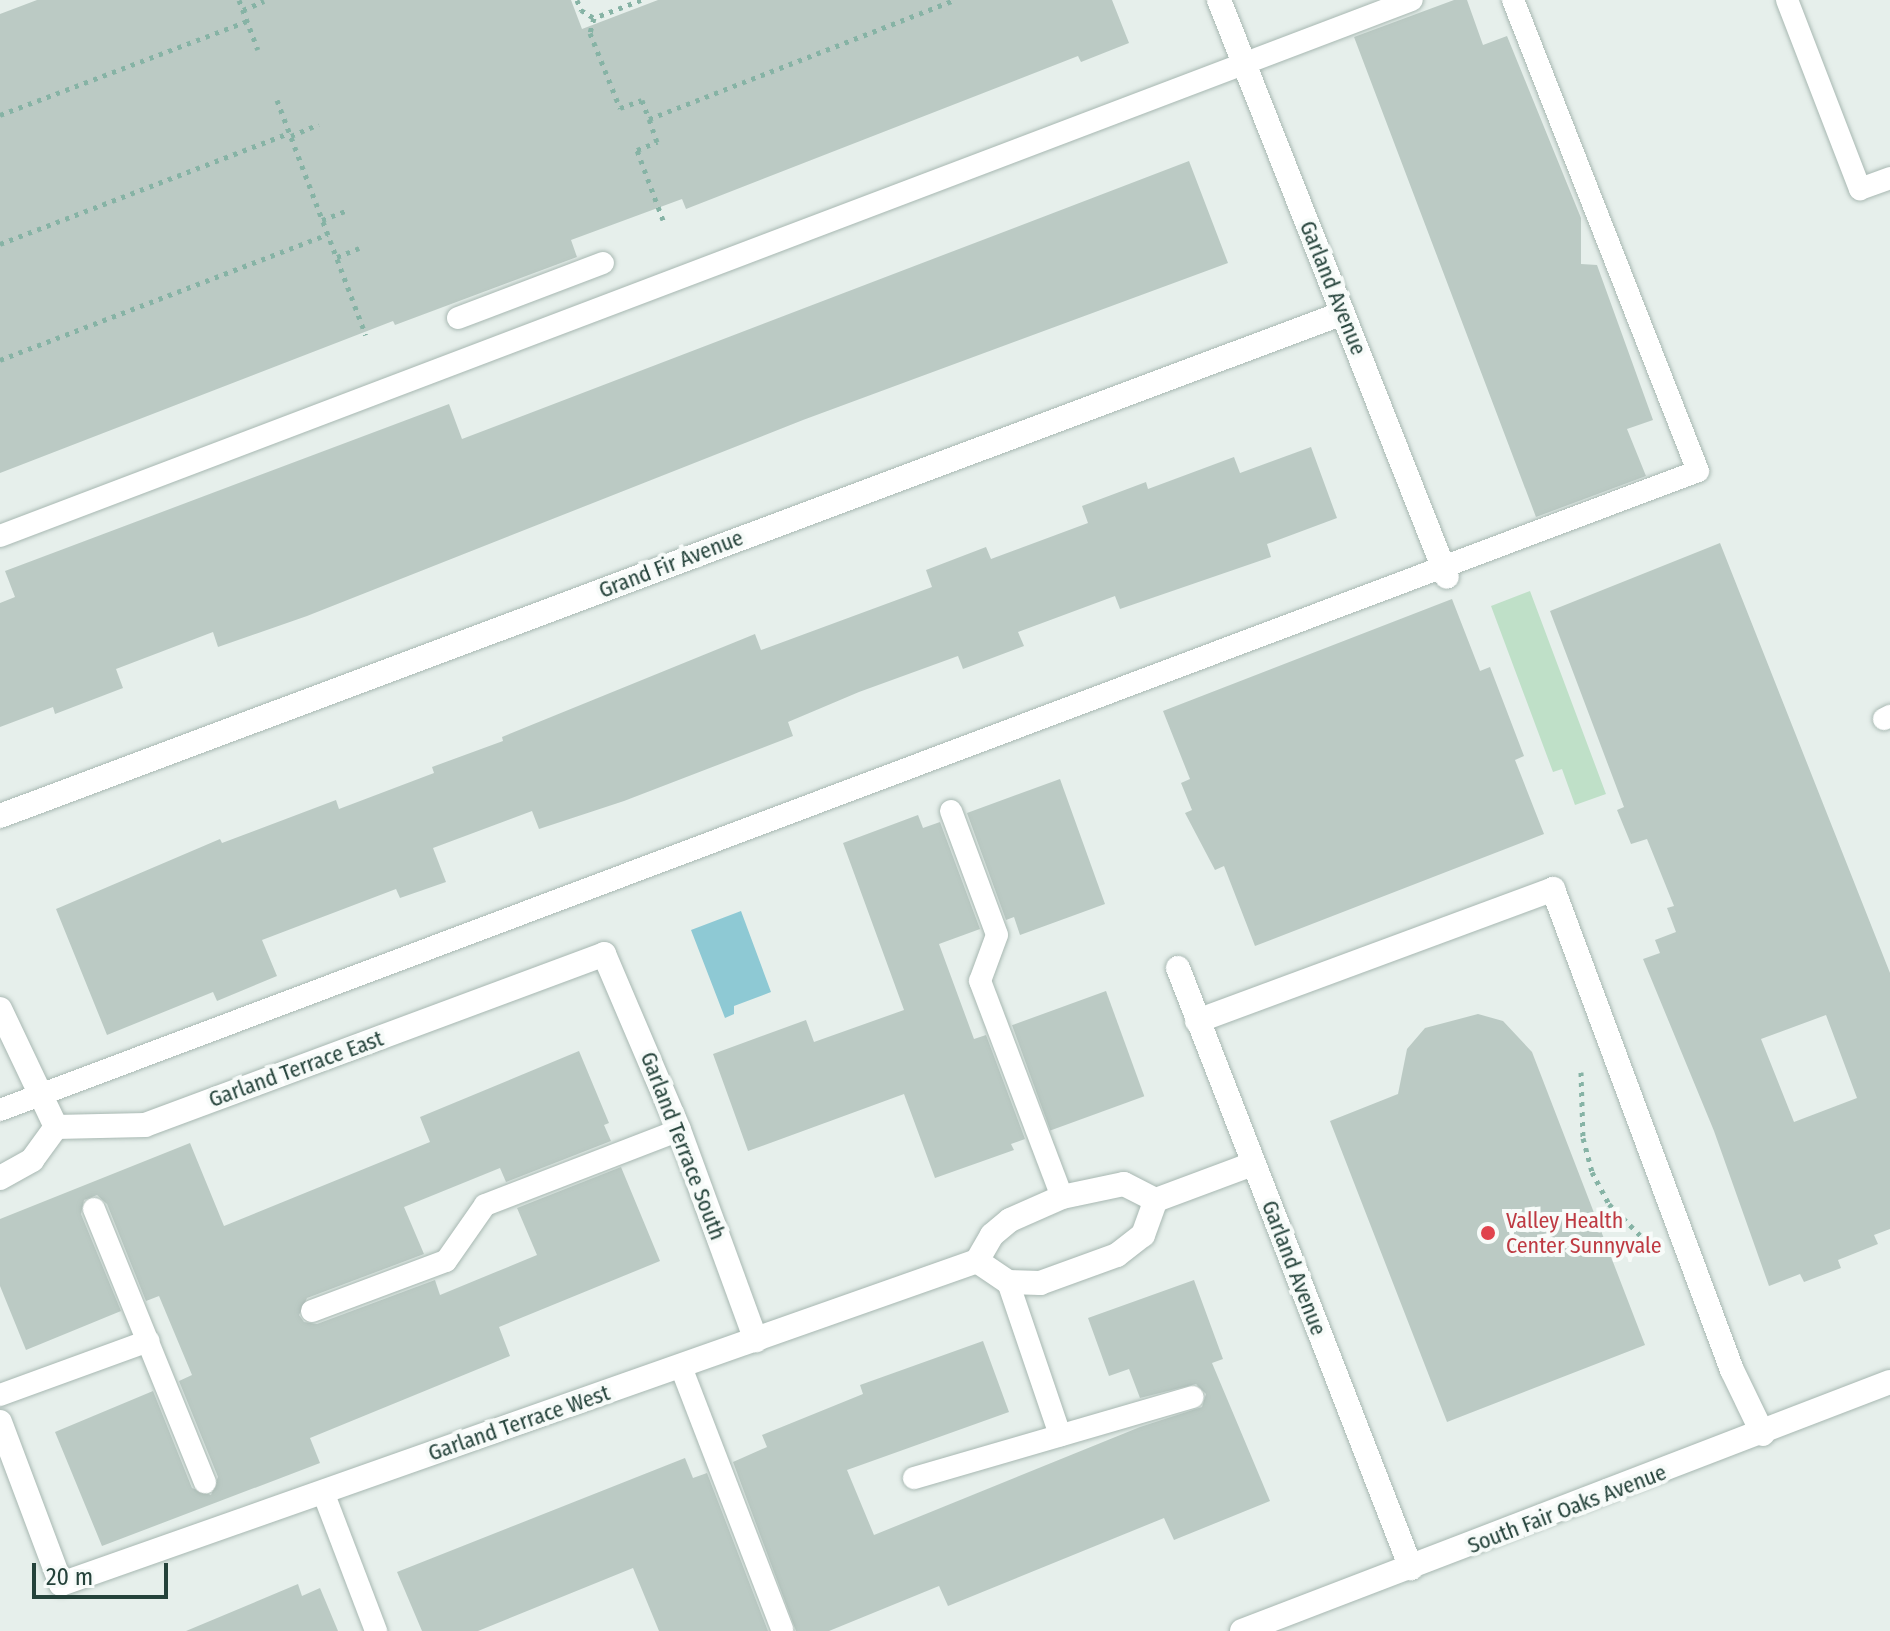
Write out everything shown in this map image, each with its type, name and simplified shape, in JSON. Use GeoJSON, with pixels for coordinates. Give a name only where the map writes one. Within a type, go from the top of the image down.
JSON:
{"type":"FeatureCollection","features":[{"type":"Feature","properties":{"kind":"street","name":"Garland Avenue"},"geometry":{"type":"LineString","coordinates":[[1219,0],[1445,571]]}},
{"type":"Feature","properties":{"kind":"street","name":"Grand Fir Avenue"},"geometry":{"type":"LineString","coordinates":[[0,816],[1343,313]]}},
{"type":"Feature","properties":{"kind":"street"},"geometry":{"type":"LineString","coordinates":[[1197,1021],[1553,889],[1732,1370],[1763,1434]]}},
{"type":"Feature","properties":{"kind":"street","name":"Garland Terrace East"},"geometry":{"type":"LineString","coordinates":[[56,1127],[145,1125],[604,954]]}},
{"type":"Feature","properties":{"kind":"street","name":"Garland Terrace South"},"geometry":{"type":"LineString","coordinates":[[604,954],[679,1130],[756,1340]]}},
{"type":"Feature","properties":{"kind":"street","name":"Garland Avenue"},"geometry":{"type":"LineString","coordinates":[[1178,968],[1411,1568]]}},
{"type":"Feature","properties":{"kind":"street"},"geometry":{"type":"LineString","coordinates":[[0,1009],[56,1127],[32,1160],[0,1178]]}},
{"type":"Feature","properties":{"kind":"street"},"geometry":{"type":"LineString","coordinates":[[1156,1200],[1143,1235],[1117,1255],[1040,1283],[1008,1282],[977,1261],[992,1235],[1010,1220],[1062,1197],[1124,1184],[1156,1200],[1253,1164]]}},
{"type":"Feature","properties":{"kind":"street","name":"Garland Terrace West"},"geometry":{"type":"LineString","coordinates":[[0,1422],[61,1584],[977,1261]]}},
{"type":"Feature","properties":{"kind":"street","name":"South Fair Oaks Avenue"},"geometry":{"type":"LineString","coordinates":[[1242,1631],[1763,1434],[1890,1382]]}},
{"type":"Feature","properties":{"kind":"lane"},"geometry":{"type":"LineString","coordinates":[[0,536],[1412,0]]}},
{"type":"Feature","properties":{"kind":"lane"},"geometry":{"type":"LineString","coordinates":[[0,1110],[1445,571],[1698,471],[1513,0]]}},
{"type":"Feature","properties":{"kind":"lane"},"geometry":{"type":"LineString","coordinates":[[1787,0],[1860,189],[1890,178]]}},
{"type":"Feature","properties":{"kind":"lane"},"geometry":{"type":"LineString","coordinates":[[458,318],[603,263]]}},
{"type":"Feature","properties":{"kind":"lane"},"geometry":{"type":"LineString","coordinates":[[951,811],[997,935],[980,981],[1062,1197]]}},
{"type":"Feature","properties":{"kind":"lane"},"geometry":{"type":"LineString","coordinates":[[312,1311],[446,1261],[485,1205],[679,1130]]}},
{"type":"Feature","properties":{"kind":"lane"},"geometry":{"type":"LineString","coordinates":[[94,1209],[205,1482]]}},
{"type":"Feature","properties":{"kind":"lane"},"geometry":{"type":"LineString","coordinates":[[1008,1282],[1060,1435]]}},
{"type":"Feature","properties":{"kind":"lane"},"geometry":{"type":"LineString","coordinates":[[0,1395],[148,1341]]}},
{"type":"Feature","properties":{"kind":"lane"},"geometry":{"type":"LineString","coordinates":[[681,1367],[782,1629]]}},
{"type":"Feature","properties":{"kind":"lane"},"geometry":{"type":"LineString","coordinates":[[914,1478],[1192,1397]]}},
{"type":"Feature","properties":{"kind":"lane"},"geometry":{"type":"LineString","coordinates":[[323,1492],[376,1631]]}},
{"type":"Feature","properties":{"kind":"path"},"geometry":{"type":"LineString","coordinates":[[239,0],[258,50]]}},
{"type":"Feature","properties":{"kind":"path"},"geometry":{"type":"LineString","coordinates":[[577,0],[581,10],[594,18]]}},
{"type":"Feature","properties":{"kind":"path"},"geometry":{"type":"LineString","coordinates":[[594,18],[641,0]]}},
{"type":"Feature","properties":{"kind":"path"},"geometry":{"type":"LineString","coordinates":[[649,119],[955,0]]}},
{"type":"Feature","properties":{"kind":"path"},"geometry":{"type":"LineString","coordinates":[[243,10],[264,1]]}},
{"type":"Feature","properties":{"kind":"path"},"geometry":{"type":"LineString","coordinates":[[594,18],[590,33],[620,108],[642,100],[657,142],[637,150],[663,220]]}},
{"type":"Feature","properties":{"kind":"path"},"geometry":{"type":"LineString","coordinates":[[0,115],[247,21]]}},
{"type":"Feature","properties":{"kind":"path"},"geometry":{"type":"LineString","coordinates":[[277,100],[366,335]]}},
{"type":"Feature","properties":{"kind":"path"},"geometry":{"type":"LineString","coordinates":[[0,244],[319,124]]}},
{"type":"Feature","properties":{"kind":"path"},"geometry":{"type":"LineString","coordinates":[[322,220],[345,211]]}},
{"type":"Feature","properties":{"kind":"path"},"geometry":{"type":"LineString","coordinates":[[0,360],[328,234]]}},
{"type":"Feature","properties":{"kind":"path"},"geometry":{"type":"LineString","coordinates":[[337,257],[359,248]]}},
{"type":"Feature","properties":{"kind":"path"},"geometry":{"type":"LineString","coordinates":[[1580,1061],[1583,1138],[1592,1172],[1609,1204],[1646,1241]]}},
{"type":"Feature","properties":{"kind":"green space"},"geometry":{"type":"Polygon","coordinates":[[[1530,591],[1606,794],[1575,805],[1562,769],[1553,772],[1491,606],[1530,591]]]}},
{"type":"Feature","properties":{"kind":"water"},"geometry":{"type":"Polygon","coordinates":[[[741,911],[771,992],[734,1006],[734,1014],[725,1018],[691,930],[741,911]]]}},
{"type":"Feature","properties":{"kind":"building"},"geometry":{"type":"Polygon","coordinates":[[[37,0],[571,0],[582,29],[658,0],[1112,0],[1129,43],[1081,62],[1078,56],[686,209],[682,199],[571,240],[577,257],[395,325],[393,321],[0,473],[0,14],[37,0]]]}},
{"type":"Feature","properties":{"kind":"building"},"geometry":{"type":"Polygon","coordinates":[[[1454,0],[1467,0],[1483,45],[1507,36],[1581,218],[1581,264],[1597,265],[1653,420],[1627,429],[1646,476],[1536,517],[1354,37],[1454,0]]]}},
{"type":"Feature","properties":{"kind":"building"},"geometry":{"type":"Polygon","coordinates":[[[1189,161],[1228,263],[803,420],[307,616],[218,647],[213,632],[116,669],[123,688],[55,714],[53,707],[0,727],[0,603],[15,597],[5,571],[449,404],[462,439],[1189,161]]]}},
{"type":"Feature","properties":{"kind":"building"},"geometry":{"type":"Polygon","coordinates":[[[1311,447],[1337,518],[1267,544],[1271,557],[1120,609],[1115,596],[1018,632],[1024,646],[963,669],[958,656],[859,692],[788,722],[793,736],[624,801],[539,829],[532,811],[433,848],[446,882],[400,898],[396,889],[262,940],[277,976],[217,1001],[213,992],[107,1035],[56,909],[220,839],[222,843],[336,800],[339,809],[434,773],[432,767],[503,741],[502,737],[755,634],[761,650],[932,587],[926,570],[986,547],[991,559],[1088,523],[1082,506],[1146,482],[1148,489],[1234,457],[1240,473],[1311,447]]]}},
{"type":"Feature","properties":{"kind":"building"},"geometry":{"type":"Polygon","coordinates":[[[1720,543],[1890,973],[1890,1229],[1874,1235],[1878,1244],[1838,1260],[1841,1268],[1804,1282],[1800,1274],[1769,1286],[1714,1131],[1643,959],[1660,953],[1655,940],[1676,932],[1667,908],[1674,906],[1647,839],[1631,844],[1617,810],[1624,807],[1550,611],[1720,543]],[[1826,1015],[1761,1039],[1794,1122],[1857,1098],[1826,1015]]]}},
{"type":"Feature","properties":{"kind":"building"},"geometry":{"type":"Polygon","coordinates":[[[1452,599],[1480,671],[1490,667],[1524,756],[1515,760],[1544,834],[1255,946],[1224,866],[1215,870],[1185,813],[1192,810],[1181,783],[1190,779],[1163,711],[1452,599]]]}},
{"type":"Feature","properties":{"kind":"building"},"geometry":{"type":"Polygon","coordinates":[[[1060,779],[1105,904],[1020,935],[1014,917],[1006,920],[967,813],[1060,779]]]}},
{"type":"Feature","properties":{"kind":"building"},"geometry":{"type":"Polygon","coordinates":[[[918,815],[923,828],[940,822],[980,929],[939,944],[974,1039],[986,1035],[1025,1139],[1011,1144],[1014,1150],[935,1178],[904,1094],[748,1151],[713,1054],[806,1020],[814,1042],[904,1010],[843,843],[918,815]]]}},
{"type":"Feature","properties":{"kind":"building"},"geometry":{"type":"Polygon","coordinates":[[[1106,991],[1144,1096],[1050,1130],[1012,1025],[1106,991]]]}},
{"type":"Feature","properties":{"kind":"building","name":"Valley Health Center Sunnyvale"},"geometry":{"type":"Polygon","coordinates":[[[1478,1014],[1503,1021],[1532,1052],[1645,1345],[1447,1422],[1330,1121],[1398,1094],[1407,1049],[1425,1028],[1478,1014]]]}},
{"type":"Feature","properties":{"kind":"building"},"geometry":{"type":"Polygon","coordinates":[[[579,1051],[609,1123],[604,1125],[611,1141],[506,1182],[500,1168],[404,1207],[424,1254],[307,1298],[299,1315],[304,1322],[317,1324],[435,1280],[440,1295],[537,1255],[517,1208],[621,1167],[660,1261],[499,1327],[510,1356],[310,1438],[320,1463],[102,1546],[55,1432],[153,1391],[192,1488],[211,1495],[218,1477],[179,1381],[192,1375],[159,1296],[146,1301],[107,1204],[97,1195],[84,1200],[81,1214],[121,1311],[26,1350],[0,1286],[0,1219],[190,1143],[224,1226],[430,1142],[420,1117],[579,1051]]]}},
{"type":"Feature","properties":{"kind":"building"},"geometry":{"type":"Polygon","coordinates":[[[1194,1280],[1223,1359],[1212,1363],[1270,1501],[1174,1540],[1164,1518],[948,1606],[939,1586],[829,1631],[796,1631],[733,1462],[767,1447],[762,1435],[863,1394],[860,1385],[983,1341],[1009,1412],[847,1470],[874,1535],[1140,1427],[1202,1407],[1206,1394],[1196,1384],[1140,1398],[1129,1369],[1109,1376],[1088,1318],[1194,1280]]]}},
{"type":"Feature","properties":{"kind":"building"},"geometry":{"type":"Polygon","coordinates":[[[685,1458],[693,1478],[707,1473],[768,1631],[659,1631],[633,1568],[478,1631],[422,1631],[397,1572],[685,1458]]]}},
{"type":"Feature","properties":{"kind":"building"},"geometry":{"type":"Polygon","coordinates":[[[298,1584],[302,1596],[320,1588],[338,1631],[186,1631],[298,1584]]]}},
{"type":"Feature","properties":{"kind":"place","name":"Valley Health Center Sunnyvale"},"geometry":{"type":"Point","coordinates":[1488,1233]}}]}
